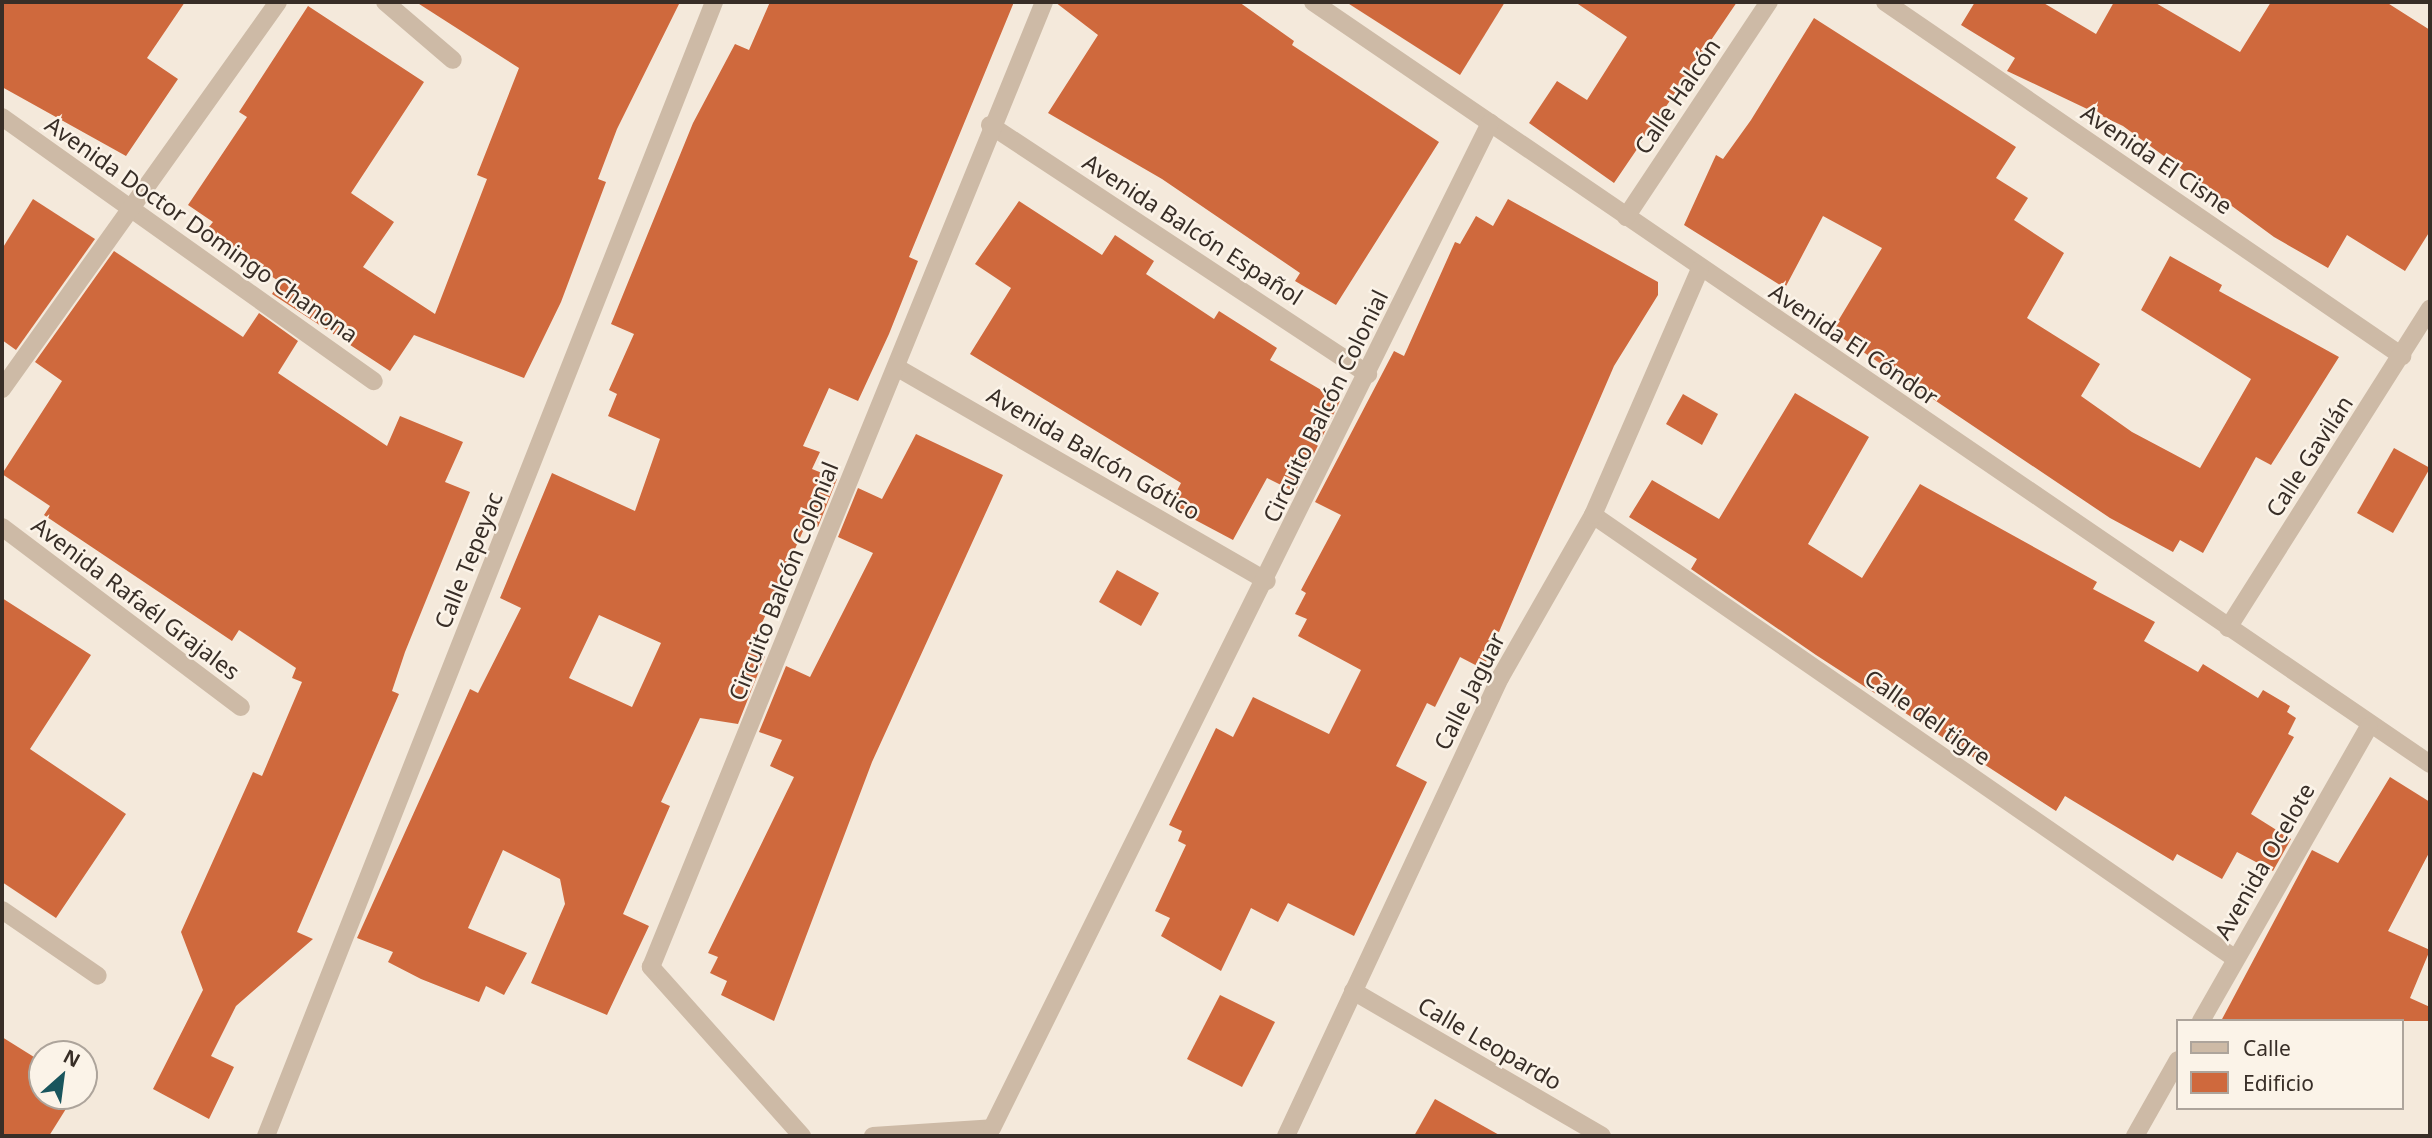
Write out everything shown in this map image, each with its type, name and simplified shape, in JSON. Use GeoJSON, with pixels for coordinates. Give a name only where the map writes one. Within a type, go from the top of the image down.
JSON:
{"type":"FeatureCollection","features":[{"type":"Feature","properties":{"kind":"street"},"geometry":{"type":"LineString","coordinates":[[2,389],[128,207],[278,2]]}},
{"type":"Feature","properties":{"kind":"street"},"geometry":{"type":"LineString","coordinates":[[385,2],[453,60]]}},
{"type":"Feature","properties":{"kind":"street","name":"Calle Tepeyac"},"geometry":{"type":"LineString","coordinates":[[266,1136],[714,2]]}},
{"type":"Feature","properties":{"kind":"street","name":"Circuito Balcón Colonial"},"geometry":{"type":"LineString","coordinates":[[802,1136],[651,967],[896,367],[990,125],[1044,2]]}},
{"type":"Feature","properties":{"kind":"street","name":"Avenida El Cóndor"},"geometry":{"type":"LineString","coordinates":[[1313,2],[2369,726],[2430,764]]}},
{"type":"Feature","properties":{"kind":"street","name":"Calle Halcón"},"geometry":{"type":"LineString","coordinates":[[1626,217],[1769,2]]}},
{"type":"Feature","properties":{"kind":"street","name":"Avenida El Cisne"},"geometry":{"type":"LineString","coordinates":[[1885,2],[2402,356]]}},
{"type":"Feature","properties":{"kind":"street","name":"Avenida Doctor Domingo Chanona"},"geometry":{"type":"LineString","coordinates":[[2,117],[374,381]]}},
{"type":"Feature","properties":{"kind":"street","name":"Circuito Balcón Colonial"},"geometry":{"type":"LineString","coordinates":[[873,1136],[992,1128],[1267,581],[1490,123]]}},
{"type":"Feature","properties":{"kind":"street","name":"Avenida Balcón Español"},"geometry":{"type":"LineString","coordinates":[[990,125],[1368,374]]}},
{"type":"Feature","properties":{"kind":"street","name":"Calle Jaguar"},"geometry":{"type":"LineString","coordinates":[[1286,1136],[1500,678],[1593,515],[1700,269]]}},
{"type":"Feature","properties":{"kind":"street","name":"Calle Gavilán"},"geometry":{"type":"LineString","coordinates":[[2228,628],[2430,309]]}},
{"type":"Feature","properties":{"kind":"street","name":"Avenida Balcón Gótico"},"geometry":{"type":"LineString","coordinates":[[896,367],[1267,581]]}},
{"type":"Feature","properties":{"kind":"street","name":"Calle del tigre"},"geometry":{"type":"LineString","coordinates":[[1593,515],[2236,959]]}},
{"type":"Feature","properties":{"kind":"street","name":"Avenida Rafaél Grajales"},"geometry":{"type":"LineString","coordinates":[[2,527],[241,707]]}},
{"type":"Feature","properties":{"kind":"street","name":"Avenida Ocelote"},"geometry":{"type":"LineString","coordinates":[[2202,1019],[2369,726]]}},
{"type":"Feature","properties":{"kind":"street"},"geometry":{"type":"LineString","coordinates":[[2,910],[98,976]]}},
{"type":"Feature","properties":{"kind":"street","name":"Calle Leopardo"},"geometry":{"type":"LineString","coordinates":[[1353,992],[1602,1136]]}},
{"type":"Feature","properties":{"kind":"street"},"geometry":{"type":"LineString","coordinates":[[2135,1136],[2176,1064]]}},
{"type":"Feature","properties":{"kind":"building"},"geometry":{"type":"Polygon","coordinates":[[[2,2],[185,2],[147,58],[178,79],[126,156],[2,87],[2,2]]]}},
{"type":"Feature","properties":{"kind":"building"},"geometry":{"type":"Polygon","coordinates":[[[416,2],[680,2],[617,129],[598,179],[606,182],[561,302],[524,378],[414,335],[390,371],[272,294],[280,282],[205,232],[213,222],[188,205],[247,117],[239,112],[308,6],[424,82],[351,193],[394,222],[363,267],[435,314],[487,179],[477,175],[519,68],[416,2]]]}},
{"type":"Feature","properties":{"kind":"building"},"geometry":{"type":"Polygon","coordinates":[[[770,2],[1014,2],[909,257],[918,261],[889,334],[858,401],[829,388],[803,446],[820,452],[812,469],[837,479],[818,527],[807,522],[750,650],[765,656],[738,724],[700,718],[661,802],[670,806],[623,914],[649,926],[607,1015],[531,983],[565,904],[560,879],[503,850],[468,928],[527,953],[504,995],[486,986],[479,1002],[421,979],[388,962],[393,952],[357,938],[470,689],[478,693],[521,608],[500,598],[552,473],[635,511],[660,439],[608,416],[617,394],[609,390],[634,334],[611,324],[693,123],[735,44],[749,50],[770,2]],[[599,615],[569,678],[632,707],[661,643],[599,615]]]}},
{"type":"Feature","properties":{"kind":"building"},"geometry":{"type":"Polygon","coordinates":[[[1055,2],[1239,2],[1294,41],[1292,45],[1439,142],[1336,305],[1295,281],[1300,273],[1162,179],[1048,113],[1098,35],[1055,2]]]}},
{"type":"Feature","properties":{"kind":"building"},"geometry":{"type":"Polygon","coordinates":[[[1346,2],[1505,2],[1460,75],[1346,2]]]}},
{"type":"Feature","properties":{"kind":"building"},"geometry":{"type":"Polygon","coordinates":[[[1575,2],[1737,2],[1614,183],[1529,123],[1557,81],[1587,100],[1627,37],[1575,2]]]}},
{"type":"Feature","properties":{"kind":"building"},"geometry":{"type":"Polygon","coordinates":[[[1975,2],[2042,2],[2096,34],[2114,2],[2154,2],[2240,52],[2271,2],[2386,2],[2430,30],[2430,231],[2405,271],[2347,235],[2328,268],[2274,237],[2123,126],[2007,71],[2015,58],[1961,25],[1975,2]]]}},
{"type":"Feature","properties":{"kind":"building"},"geometry":{"type":"Polygon","coordinates":[[[1814,18],[2016,147],[1996,178],[2028,198],[2014,220],[2064,253],[2027,318],[2100,364],[2081,396],[2132,432],[2200,468],[2251,379],[2141,310],[2170,256],[2222,285],[2219,291],[2339,357],[2271,465],[2256,457],[2203,553],[2180,540],[2173,552],[2110,518],[1832,331],[1882,248],[1823,216],[1785,288],[1684,225],[1716,155],[1723,159],[1751,120],[1814,18]]]}},
{"type":"Feature","properties":{"kind":"building"},"geometry":{"type":"Polygon","coordinates":[[[33,199],[95,239],[16,350],[2,340],[2,249],[33,199]]]}},
{"type":"Feature","properties":{"kind":"building"},"geometry":{"type":"Polygon","coordinates":[[[1508,199],[1658,282],[1658,295],[1614,366],[1483,669],[1460,657],[1435,707],[1427,703],[1396,766],[1427,782],[1354,936],[1288,903],[1278,922],[1251,908],[1221,971],[1161,936],[1170,918],[1155,911],[1186,845],[1178,841],[1182,831],[1169,825],[1216,728],[1233,737],[1253,697],[1329,734],[1361,670],[1298,636],[1307,619],[1295,614],[1306,593],[1301,590],[1341,515],[1315,502],[1394,351],[1404,356],[1455,242],[1460,244],[1476,216],[1493,226],[1508,199]]]}},
{"type":"Feature","properties":{"kind":"building"},"geometry":{"type":"Polygon","coordinates":[[[1019,201],[1102,255],[1115,235],[1154,261],[1146,274],[1214,319],[1219,311],[1277,348],[1270,360],[1340,401],[1295,492],[1267,478],[1233,540],[1169,506],[1181,483],[970,354],[1011,288],[975,264],[1019,201]]]}},
{"type":"Feature","properties":{"kind":"building"},"geometry":{"type":"Polygon","coordinates":[[[114,251],[243,337],[259,313],[298,341],[278,373],[387,446],[400,416],[463,442],[445,482],[470,492],[405,652],[392,691],[399,694],[297,932],[313,939],[236,1006],[211,1056],[234,1067],[209,1119],[153,1089],[203,990],[181,932],[253,772],[262,776],[302,682],[292,678],[296,668],[239,630],[232,641],[44,515],[50,506],[2,474],[62,381],[35,362],[114,251]]]}},
{"type":"Feature","properties":{"kind":"building"},"geometry":{"type":"Polygon","coordinates":[[[1795,393],[1869,437],[1808,544],[1862,578],[1920,484],[2097,582],[2093,589],[2155,622],[2144,641],[2198,672],[2203,664],[2258,698],[2263,690],[2290,706],[2287,712],[2296,718],[2288,734],[2294,737],[2251,814],[2291,839],[2273,871],[2237,852],[2222,879],[2177,854],[2173,861],[2065,796],[2056,811],[1816,655],[1691,569],[1697,559],[1629,517],[1652,480],[1719,519],[1795,393]]]}},
{"type":"Feature","properties":{"kind":"building"},"geometry":{"type":"Polygon","coordinates":[[[1683,394],[1718,414],[1702,445],[1666,424],[1683,394]]]}},
{"type":"Feature","properties":{"kind":"building"},"geometry":{"type":"Polygon","coordinates":[[[916,434],[1003,475],[872,762],[774,1021],[721,995],[727,981],[710,973],[718,957],[708,953],[794,777],[770,766],[782,740],[759,732],[786,666],[810,677],[873,553],[838,537],[858,488],[882,499],[916,434]]]}},
{"type":"Feature","properties":{"kind":"building"},"geometry":{"type":"Polygon","coordinates":[[[2394,448],[2430,468],[2393,533],[2357,513],[2394,448]]]}},
{"type":"Feature","properties":{"kind":"building"},"geometry":{"type":"Polygon","coordinates":[[[1117,570],[1159,593],[1141,626],[1099,602],[1117,570]]]}},
{"type":"Feature","properties":{"kind":"building"},"geometry":{"type":"Polygon","coordinates":[[[2,598],[91,655],[30,749],[126,814],[56,918],[2,882],[2,598]]]}},
{"type":"Feature","properties":{"kind":"building"},"geometry":{"type":"Polygon","coordinates":[[[2390,777],[2430,802],[2430,851],[2388,931],[2430,950],[2410,998],[2430,1007],[2430,1021],[2222,1019],[2312,850],[2338,863],[2390,777]]]}},
{"type":"Feature","properties":{"kind":"building"},"geometry":{"type":"Polygon","coordinates":[[[1220,995],[1275,1022],[1242,1087],[1187,1059],[1220,995]]]}},
{"type":"Feature","properties":{"kind":"building"},"geometry":{"type":"Polygon","coordinates":[[[2,1037],[28,1053],[28,1110],[65,1110],[49,1136],[2,1136],[2,1037]]]}},
{"type":"Feature","properties":{"kind":"building"},"geometry":{"type":"Polygon","coordinates":[[[1435,1099],[1501,1136],[1414,1136],[1435,1099]]]}}]}
